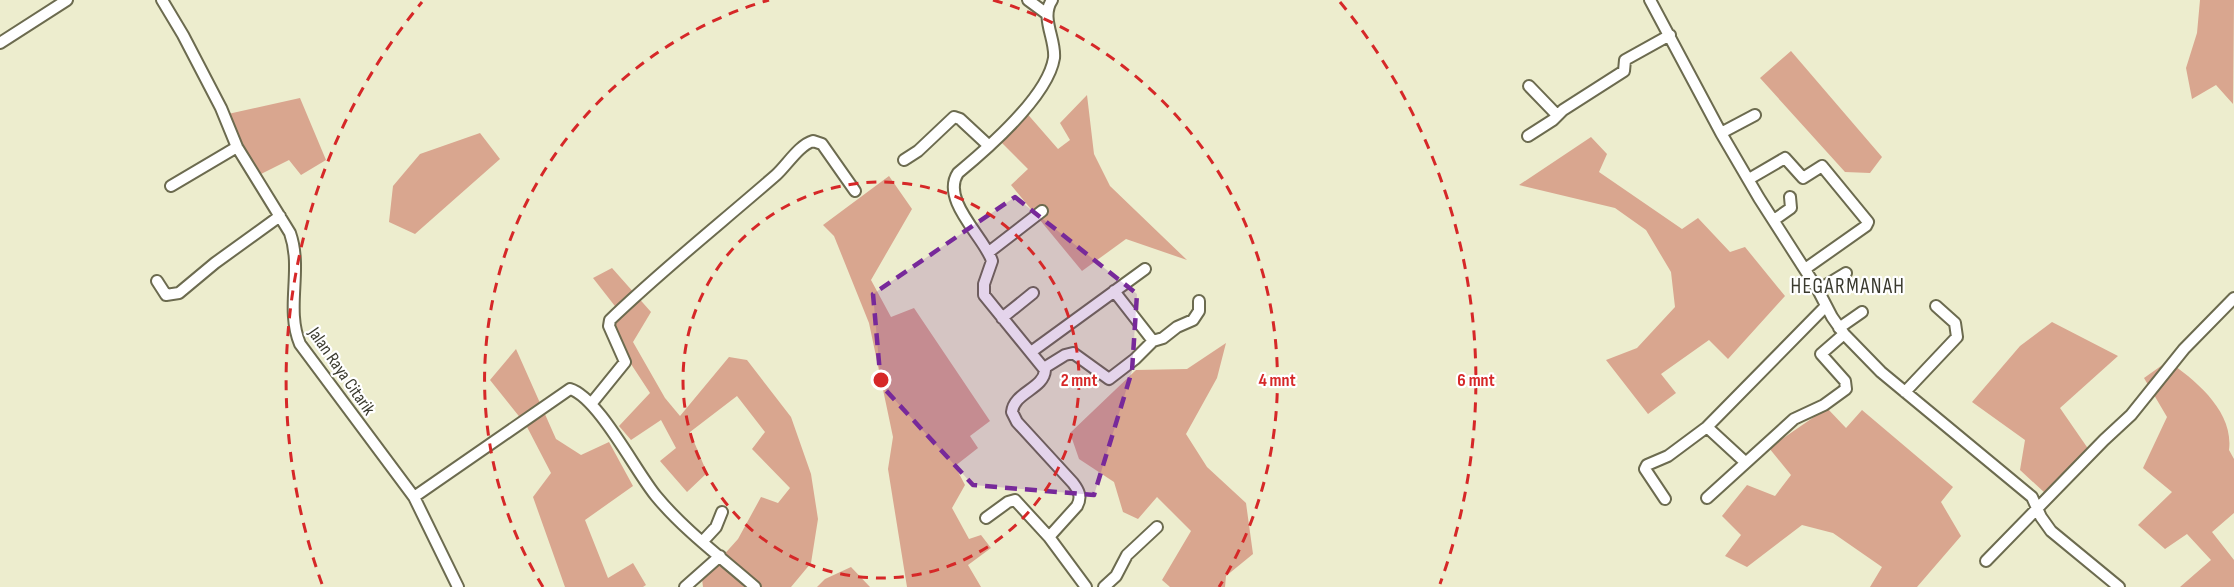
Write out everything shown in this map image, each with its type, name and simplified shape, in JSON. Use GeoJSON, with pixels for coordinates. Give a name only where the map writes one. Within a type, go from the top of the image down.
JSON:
{"type":"FeatureCollection","features":[{"type":"Feature","properties":{"kind":"street"},"geometry":{"type":"LineString","coordinates":[[0,43],[67,0]]}},
{"type":"Feature","properties":{"kind":"street","name":"Jalan Raya Citarik"},"geometry":{"type":"LineString","coordinates":[[162,0],[217,99],[237,147],[280,216],[294,244],[296,270],[293,319],[300,344],[414,497],[459,587]]}},
{"type":"Feature","properties":{"kind":"street"},"geometry":{"type":"LineString","coordinates":[[1028,0],[1047,14]]}},
{"type":"Feature","properties":{"kind":"street"},"geometry":{"type":"LineString","coordinates":[[1049,537],[1077,506],[1080,494],[1073,483],[1017,422],[1012,412],[1016,401],[1044,377],[1046,372],[987,299],[983,290],[992,261],[989,252],[978,239],[962,212],[953,186],[958,173],[1030,104],[1047,76],[1054,53],[1047,14],[1052,0]]}},
{"type":"Feature","properties":{"kind":"street"},"geometry":{"type":"LineString","coordinates":[[1650,0],[1721,133],[1842,331],[1881,372],[2032,497],[2050,531],[2119,587]]}},
{"type":"Feature","properties":{"kind":"street"},"geometry":{"type":"LineString","coordinates":[[1528,136],[1624,71],[1625,60],[1670,35]]}},
{"type":"Feature","properties":{"kind":"street"},"geometry":{"type":"LineString","coordinates":[[1529,86],[1557,116]]}},
{"type":"Feature","properties":{"kind":"street"},"geometry":{"type":"LineString","coordinates":[[1721,133],[1755,115]]}},
{"type":"Feature","properties":{"kind":"street"},"geometry":{"type":"LineString","coordinates":[[904,160],[918,151],[954,117],[960,119],[988,145]]}},
{"type":"Feature","properties":{"kind":"street"},"geometry":{"type":"LineString","coordinates":[[591,404],[625,362],[609,326],[610,320],[647,285],[781,170],[809,142],[816,141],[822,144],[855,191]]}},
{"type":"Feature","properties":{"kind":"street"},"geometry":{"type":"LineString","coordinates":[[171,186],[237,147]]}},
{"type":"Feature","properties":{"kind":"street"},"geometry":{"type":"LineString","coordinates":[[1749,179],[1785,158],[1802,177],[1822,166],[1868,222],[1868,225],[1805,269]]}},
{"type":"Feature","properties":{"kind":"street"},"geometry":{"type":"LineString","coordinates":[[1774,220],[1791,208],[1790,197]]}},
{"type":"Feature","properties":{"kind":"street"},"geometry":{"type":"LineString","coordinates":[[989,252],[1042,211]]}},
{"type":"Feature","properties":{"kind":"street"},"geometry":{"type":"LineString","coordinates":[[156,281],[166,295],[178,293],[280,216]]}},
{"type":"Feature","properties":{"kind":"street"},"geometry":{"type":"LineString","coordinates":[[1031,352],[1145,269]]}},
{"type":"Feature","properties":{"kind":"street"},"geometry":{"type":"LineString","coordinates":[[1818,290],[1846,273]]}},
{"type":"Feature","properties":{"kind":"street"},"geometry":{"type":"LineString","coordinates":[[1114,291],[1153,341]]}},
{"type":"Feature","properties":{"kind":"street"},"geometry":{"type":"LineString","coordinates":[[1002,318],[1033,293]]}},
{"type":"Feature","properties":{"kind":"street"},"geometry":{"type":"LineString","coordinates":[[1986,561],[2104,440],[2131,416],[2184,349],[2234,298]]}},
{"type":"Feature","properties":{"kind":"street"},"geometry":{"type":"LineString","coordinates":[[1044,368],[1068,352],[1073,352],[1109,379],[1135,359],[1153,341],[1163,338],[1173,329],[1193,320],[1199,311],[1199,301]]}},
{"type":"Feature","properties":{"kind":"street"},"geometry":{"type":"LineString","coordinates":[[1665,499],[1646,468],[1707,427],[1826,306]]}},
{"type":"Feature","properties":{"kind":"street"},"geometry":{"type":"LineString","coordinates":[[1905,392],[1957,337],[1955,323],[1936,306]]}},
{"type":"Feature","properties":{"kind":"street"},"geometry":{"type":"LineString","coordinates":[[1707,498],[1794,419],[1824,405],[1846,389],[1845,381],[1821,354],[1862,312]]}},
{"type":"Feature","properties":{"kind":"street"},"geometry":{"type":"LineString","coordinates":[[414,497],[567,390],[574,390],[591,404],[657,496],[755,587]]}},
{"type":"Feature","properties":{"kind":"street"},"geometry":{"type":"LineString","coordinates":[[1707,427],[1745,462]]}},
{"type":"Feature","properties":{"kind":"street"},"geometry":{"type":"LineString","coordinates":[[986,518],[1008,502],[1015,500],[1049,537],[1086,587]]}},
{"type":"Feature","properties":{"kind":"street"},"geometry":{"type":"LineString","coordinates":[[703,541],[716,527],[722,512]]}},
{"type":"Feature","properties":{"kind":"street"},"geometry":{"type":"LineString","coordinates":[[1104,587],[1116,576],[1127,555],[1157,527]]}},
{"type":"Feature","properties":{"kind":"street"},"geometry":{"type":"LineString","coordinates":[[685,587],[720,556]]}},
{"type":"Feature","properties":{"kind":"highlighted area"},"geometry":{"type":"Polygon","coordinates":[[[1015,197],[1137,294],[1132,371],[1094,495],[973,485],[881,385],[873,294],[1015,197]]]}},
{"type":"Feature","properties":{"kind":"shaded area"},"geometry":{"type":"Polygon","coordinates":[[[2200,0],[2234,0],[2233,104],[2216,85],[2192,99],[2186,68],[2197,33],[2200,0]]]}},
{"type":"Feature","properties":{"kind":"shaded area"},"geometry":{"type":"Polygon","coordinates":[[[1791,51],[1882,157],[1870,173],[1845,172],[1760,78],[1791,51]]]}},
{"type":"Feature","properties":{"kind":"shaded area"},"geometry":{"type":"Polygon","coordinates":[[[1087,95],[1094,154],[1110,186],[1187,260],[1126,239],[1082,271],[1011,185],[1028,169],[998,139],[1024,110],[1058,149],[1070,140],[1060,123],[1087,95]]]}},
{"type":"Feature","properties":{"kind":"shaded area"},"geometry":{"type":"Polygon","coordinates":[[[300,98],[326,160],[301,175],[289,160],[259,175],[233,142],[228,114],[300,98]]]}},
{"type":"Feature","properties":{"kind":"shaded area"},"geometry":{"type":"Polygon","coordinates":[[[480,133],[500,159],[415,234],[389,222],[393,186],[420,154],[480,133]]]}},
{"type":"Feature","properties":{"kind":"shaded area"},"geometry":{"type":"Polygon","coordinates":[[[1591,137],[1607,154],[1599,172],[1682,229],[1698,218],[1730,252],[1745,247],[1785,296],[1728,359],[1709,340],[1661,374],[1676,393],[1648,414],[1606,360],[1637,348],[1675,307],[1671,272],[1646,230],[1615,208],[1519,185],[1591,137]]]}},
{"type":"Feature","properties":{"kind":"shaded area"},"geometry":{"type":"Polygon","coordinates":[[[889,176],[912,209],[871,280],[891,317],[914,308],[990,421],[970,436],[978,448],[955,466],[965,485],[952,508],[969,539],[981,535],[991,548],[968,565],[981,587],[907,587],[888,469],[893,437],[869,323],[834,236],[823,225],[889,176]]]}},
{"type":"Feature","properties":{"kind":"shaded area"},"geometry":{"type":"Polygon","coordinates":[[[612,268],[651,312],[633,342],[665,398],[680,416],[729,357],[747,360],[791,417],[811,474],[818,519],[811,563],[791,587],[703,587],[702,579],[738,539],[761,497],[778,503],[790,488],[752,449],[765,432],[737,396],[690,432],[707,473],[687,492],[660,461],[676,448],[661,420],[631,440],[619,426],[650,393],[610,332],[618,310],[593,278],[612,268]]]}},
{"type":"Feature","properties":{"kind":"shaded area"},"geometry":{"type":"Polygon","coordinates":[[[2052,322],[2118,356],[2060,408],[2089,450],[2045,493],[2020,470],[2025,440],[1972,402],[2020,346],[2052,322]]]}},
{"type":"Feature","properties":{"kind":"shaded area"},"geometry":{"type":"Polygon","coordinates":[[[1226,343],[1217,378],[1186,434],[1207,467],[1246,503],[1253,554],[1226,576],[1225,587],[1170,587],[1162,580],[1191,531],[1157,497],[1138,519],[1123,512],[1114,482],[1079,459],[1070,433],[1136,370],[1187,369],[1226,343]]]}},
{"type":"Feature","properties":{"kind":"shaded area"},"geometry":{"type":"Polygon","coordinates":[[[516,349],[556,439],[581,455],[609,442],[633,486],[585,520],[608,578],[633,563],[646,585],[643,587],[565,587],[533,497],[551,473],[526,425],[490,380],[516,349]]]}},
{"type":"Feature","properties":{"kind":"shaded area"},"geometry":{"type":"Polygon","coordinates":[[[2168,361],[2200,387],[2219,410],[2225,422],[2229,436],[2229,450],[2234,459],[2234,513],[2212,532],[2234,560],[2234,587],[2180,587],[2211,560],[2187,534],[2165,549],[2138,525],[2172,492],[2143,468],[2167,417],[2144,378],[2168,361]]]}},
{"type":"Feature","properties":{"kind":"shaded area"},"geometry":{"type":"Polygon","coordinates":[[[1827,408],[1846,428],[1862,410],[1953,487],[1941,502],[1961,536],[1917,587],[1870,587],[1882,567],[1833,533],[1802,525],[1747,567],[1725,556],[1741,535],[1722,516],[1747,485],[1775,496],[1791,475],[1769,448],[1827,408]]]}},
{"type":"Feature","properties":{"kind":"shaded area"},"geometry":{"type":"Polygon","coordinates":[[[851,567],[870,587],[817,587],[825,579],[851,567]]]}},
{"type":"Feature","properties":{"kind":"district","name":"HEGARMANAH"},"geometry":{"type":"Point","coordinates":[1848,286]}}]}
